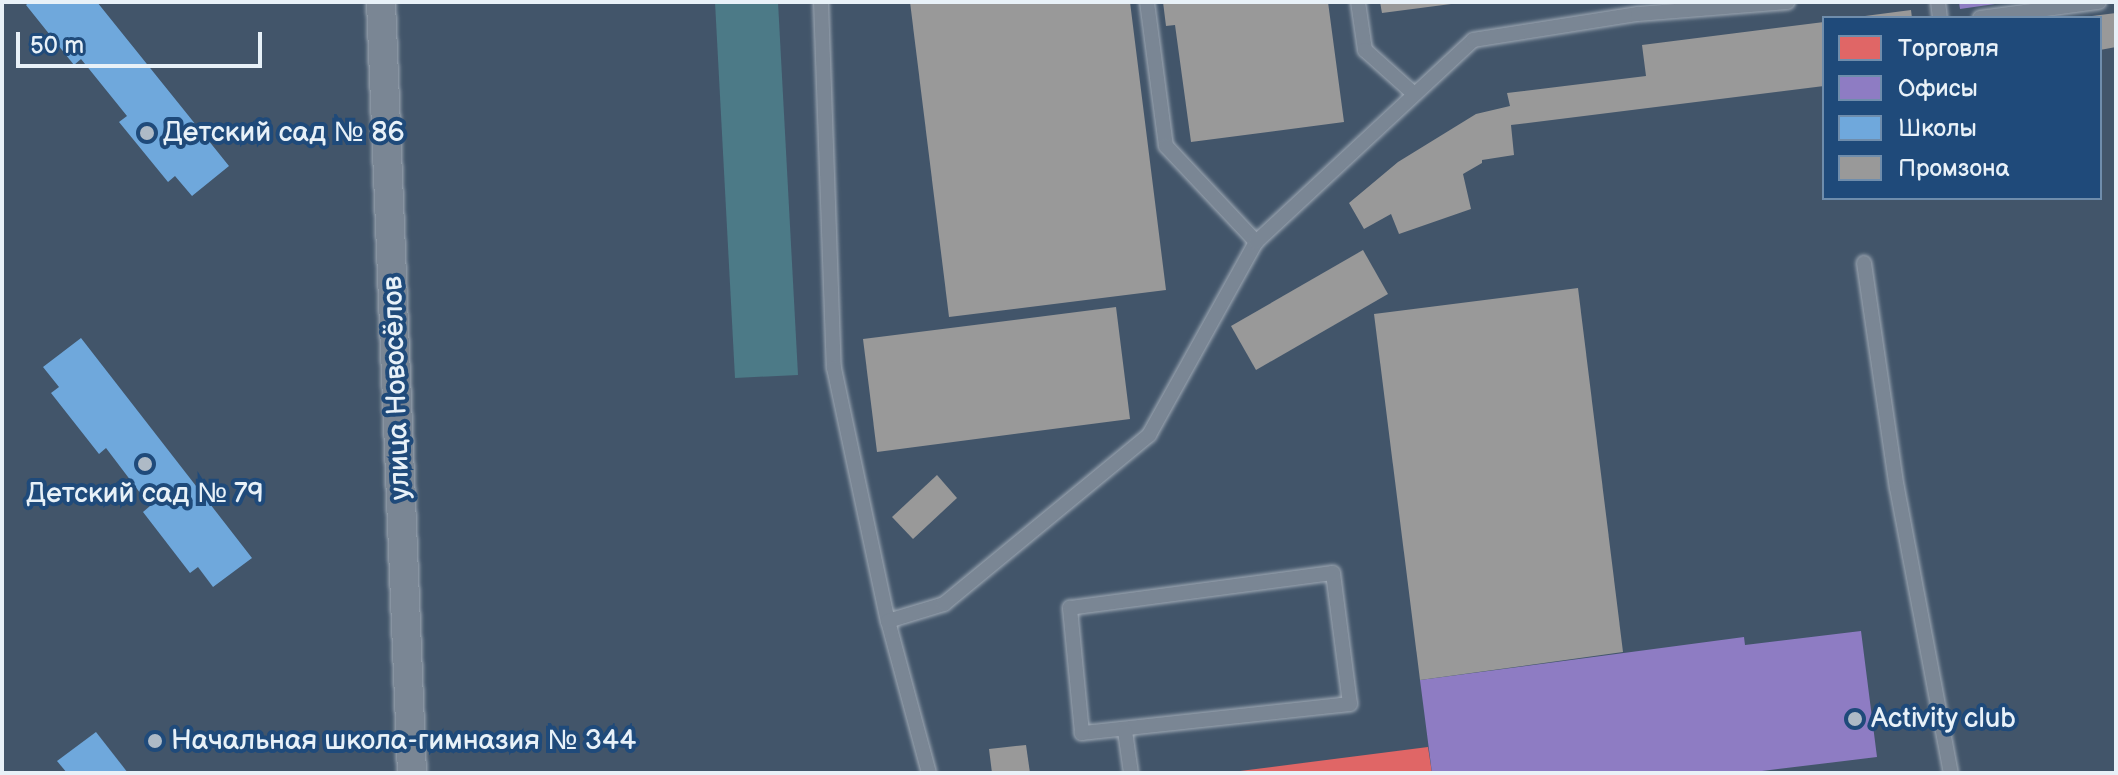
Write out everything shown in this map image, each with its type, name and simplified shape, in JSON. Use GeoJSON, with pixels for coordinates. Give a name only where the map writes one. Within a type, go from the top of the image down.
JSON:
{"type":"FeatureCollection","features":[{"type":"Feature","properties":{"kind":"street","name":"улица Новосёлов"},"geometry":{"type":"LineString","coordinates":[[381,2],[412,773]]}},
{"type":"Feature","properties":{"kind":"lane"},"geometry":{"type":"LineString","coordinates":[[821,2],[834,368],[888,621],[929,773]]}},
{"type":"Feature","properties":{"kind":"lane"},"geometry":{"type":"LineString","coordinates":[[1147,2],[1166,146],[1256,242]]}},
{"type":"Feature","properties":{"kind":"lane"},"geometry":{"type":"LineString","coordinates":[[1358,2],[1365,50],[1414,94]]}},
{"type":"Feature","properties":{"kind":"lane"},"geometry":{"type":"LineString","coordinates":[[888,621],[944,604],[1149,435],[1256,242],[1473,40],[1638,8],[1788,2]]}},
{"type":"Feature","properties":{"kind":"lane"},"geometry":{"type":"LineString","coordinates":[[1995,16],[2099,2]]}},
{"type":"Feature","properties":{"kind":"lane"},"geometry":{"type":"LineString","coordinates":[[1864,263],[1897,488],[1951,773]]}},
{"type":"Feature","properties":{"kind":"lane"},"geometry":{"type":"LineString","coordinates":[[1333,573],[1350,704],[1125,731],[1082,733],[1070,608],[1333,573]]}},
{"type":"Feature","properties":{"kind":"lane"},"geometry":{"type":"LineString","coordinates":[[1125,731],[1131,773]]}},
{"type":"Feature","properties":{"kind":"green space"},"geometry":{"type":"Polygon","coordinates":[[[715,2],[778,2],[798,375],[735,378],[715,2]]]}},
{"type":"Feature","properties":{"kind":"building: Торговля"},"geometry":{"type":"Polygon","coordinates":[[[1428,747],[1432,773],[1240,773],[1240,771],[1428,747]]]}},
{"type":"Feature","properties":{"kind":"building: Офисы"},"geometry":{"type":"Polygon","coordinates":[[[1959,2],[1995,2],[1995,4],[1960,9],[1959,2]]]}},
{"type":"Feature","properties":{"kind":"building: Офисы"},"geometry":{"type":"Polygon","coordinates":[[[1861,631],[1877,757],[1746,773],[1432,773],[1420,680],[1744,637],[1745,645],[1861,631]]]}},
{"type":"Feature","properties":{"kind":"building: Школы"},"geometry":{"type":"Polygon","coordinates":[[[29,2],[97,2],[229,166],[192,196],[175,176],[168,182],[119,122],[127,116],[81,59],[74,65],[26,5],[29,2]]]}},
{"type":"Feature","properties":{"kind":"building: Школы"},"geometry":{"type":"Polygon","coordinates":[[[81,338],[252,558],[213,587],[198,567],[190,573],[143,512],[150,506],[106,448],[99,454],[51,393],[59,387],[43,367],[81,338]]]}},
{"type":"Feature","properties":{"kind":"building: Школы"},"geometry":{"type":"Polygon","coordinates":[[[96,732],[128,773],[67,773],[57,761],[96,732]]]}},
{"type":"Feature","properties":{"kind":"building: Промзона"},"geometry":{"type":"Polygon","coordinates":[[[910,2],[1130,2],[1166,290],[949,317],[910,2]]]}},
{"type":"Feature","properties":{"kind":"building: Промзона"},"geometry":{"type":"Polygon","coordinates":[[[1163,2],[1328,2],[1344,122],[1191,142],[1175,25],[1166,26],[1163,2]]]}},
{"type":"Feature","properties":{"kind":"building: Промзона"},"geometry":{"type":"Polygon","coordinates":[[[1380,2],[1451,2],[1451,4],[1382,13],[1380,2]]]}},
{"type":"Feature","properties":{"kind":"building: Промзона"},"geometry":{"type":"Polygon","coordinates":[[[1911,10],[1912,16],[1865,16],[1911,10]]]}},
{"type":"Feature","properties":{"kind":"building: Промзона"},"geometry":{"type":"Polygon","coordinates":[[[2116,13],[2116,47],[2102,50],[2102,16],[2092,16],[2116,13]]]}},
{"type":"Feature","properties":{"kind":"building: Промзона"},"geometry":{"type":"Polygon","coordinates":[[[1822,22],[1822,86],[1511,125],[1514,155],[1482,160],[1482,163],[1463,174],[1471,209],[1399,234],[1391,214],[1364,229],[1349,203],[1398,162],[1476,114],[1510,106],[1507,93],[1646,76],[1642,45],[1822,22]]]}},
{"type":"Feature","properties":{"kind":"building: Промзона"},"geometry":{"type":"Polygon","coordinates":[[[1363,250],[1388,294],[1256,370],[1231,326],[1363,250]]]}},
{"type":"Feature","properties":{"kind":"building: Промзона"},"geometry":{"type":"Polygon","coordinates":[[[1578,288],[1623,652],[1420,680],[1374,314],[1578,288]]]}},
{"type":"Feature","properties":{"kind":"building: Промзона"},"geometry":{"type":"Polygon","coordinates":[[[1116,307],[1130,419],[877,452],[863,339],[1116,307]]]}},
{"type":"Feature","properties":{"kind":"building: Промзона"},"geometry":{"type":"Polygon","coordinates":[[[937,475],[957,498],[913,539],[892,517],[937,475]]]}},
{"type":"Feature","properties":{"kind":"building: Промзона"},"geometry":{"type":"Polygon","coordinates":[[[1026,745],[1030,773],[992,773],[989,749],[1026,745]]]}},
{"type":"Feature","properties":{"kind":"place","name":"Детский сад № 86"},"geometry":{"type":"Point","coordinates":[147,133]}},
{"type":"Feature","properties":{"kind":"place","name":"Детский сад № 79"},"geometry":{"type":"Point","coordinates":[145,464]}},
{"type":"Feature","properties":{"kind":"place","name":"Activity club"},"geometry":{"type":"Point","coordinates":[1855,719]}},
{"type":"Feature","properties":{"kind":"place","name":"Начальная школа-гимназия № 344"},"geometry":{"type":"Point","coordinates":[155,741]}}]}
